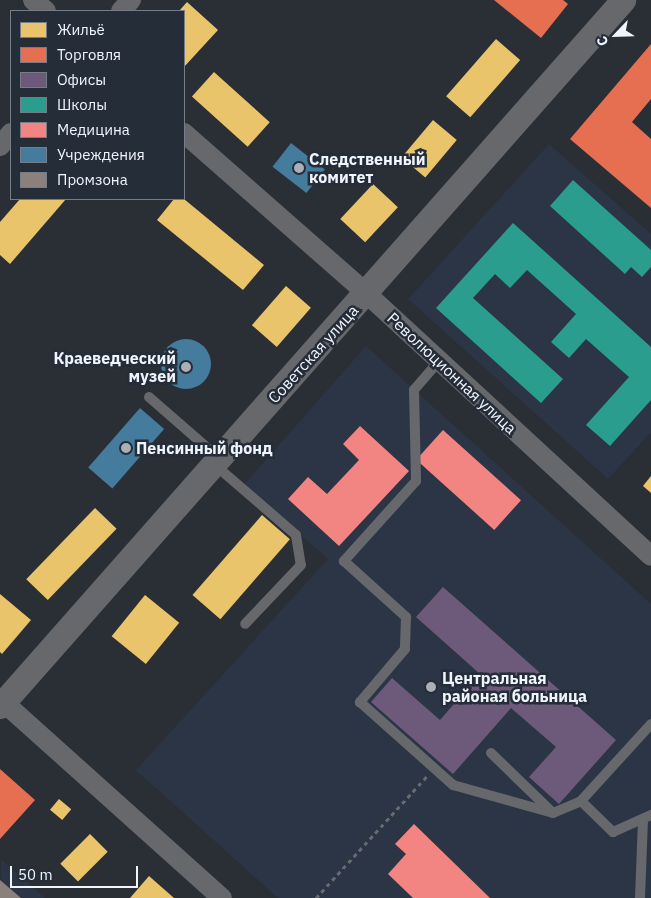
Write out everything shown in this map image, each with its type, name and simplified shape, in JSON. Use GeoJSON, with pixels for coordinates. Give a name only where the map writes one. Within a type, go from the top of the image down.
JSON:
{"type":"FeatureCollection","features":[{"type":"Feature","properties":{"kind":"street"},"geometry":{"type":"LineString","coordinates":[[33,0],[45,10]]}},
{"type":"Feature","properties":{"kind":"street"},"geometry":{"type":"LineString","coordinates":[[122,10],[131,0]]}},
{"type":"Feature","properties":{"kind":"street","name":"Советская улица"},"geometry":{"type":"LineString","coordinates":[[1,702],[217,462],[624,0]]}},
{"type":"Feature","properties":{"kind":"street"},"geometry":{"type":"LineString","coordinates":[[0,146],[10,134]]}},
{"type":"Feature","properties":{"kind":"street","name":"Революционная улица"},"geometry":{"type":"LineString","coordinates":[[185,134],[439,360],[651,556]]}},
{"type":"Feature","properties":{"kind":"street"},"geometry":{"type":"LineString","coordinates":[[1,702],[222,898]]}},
{"type":"Feature","properties":{"kind":"lane"},"geometry":{"type":"LineString","coordinates":[[439,360],[414,390],[416,480],[344,561],[406,617],[405,649],[360,702],[453,785],[553,813],[581,801],[651,724]]}},
{"type":"Feature","properties":{"kind":"lane"},"geometry":{"type":"LineString","coordinates":[[149,397],[296,535],[301,565],[245,624]]}},
{"type":"Feature","properties":{"kind":"lane"},"geometry":{"type":"LineString","coordinates":[[491,753],[553,813]]}},
{"type":"Feature","properties":{"kind":"lane"},"geometry":{"type":"LineString","coordinates":[[581,801],[613,832],[647,817],[640,898]]}},
{"type":"Feature","properties":{"kind":"path"},"geometry":{"type":"LineString","coordinates":[[316,898],[434,768]]}},
{"type":"Feature","properties":{"kind":"shaded area"},"geometry":{"type":"Polygon","coordinates":[[[549,144],[651,234],[651,432],[608,479],[408,299],[549,144]]]}},
{"type":"Feature","properties":{"kind":"shaded area","name":"Центральная районая больница"},"geometry":{"type":"Polygon","coordinates":[[[366,346],[651,604],[651,898],[278,898],[136,770],[328,559],[244,485],[366,346]]]}},
{"type":"Feature","properties":{"kind":"shaded area"},"geometry":{"type":"Polygon","coordinates":[[[1,859],[45,898],[0,898],[1,859]]]}},
{"type":"Feature","properties":{"kind":"building: Жильё"},"geometry":{"type":"Polygon","coordinates":[[[187,2],[218,30],[185,66],[185,10],[180,10],[187,2]]]}},
{"type":"Feature","properties":{"kind":"building: Жильё"},"geometry":{"type":"Polygon","coordinates":[[[496,39],[520,60],[470,117],[446,96],[496,39]]]}},
{"type":"Feature","properties":{"kind":"building: Жильё"},"geometry":{"type":"Polygon","coordinates":[[[214,72],[270,122],[248,147],[192,97],[214,72]]]}},
{"type":"Feature","properties":{"kind":"building: Жильё"},"geometry":{"type":"Polygon","coordinates":[[[433,120],[457,140],[425,177],[402,158],[433,120]]]}},
{"type":"Feature","properties":{"kind":"building: Жильё"},"geometry":{"type":"Polygon","coordinates":[[[373,184],[398,207],[365,242],[340,219],[373,184]]]}},
{"type":"Feature","properties":{"kind":"building: Жильё"},"geometry":{"type":"Polygon","coordinates":[[[19,200],[65,200],[10,264],[0,255],[0,222],[19,200]]]}},
{"type":"Feature","properties":{"kind":"building: Жильё"},"geometry":{"type":"Polygon","coordinates":[[[173,200],[185,200],[264,265],[243,290],[157,220],[173,200]]]}},
{"type":"Feature","properties":{"kind":"building: Жильё"},"geometry":{"type":"Polygon","coordinates":[[[286,286],[311,308],[277,347],[252,325],[286,286]]]}},
{"type":"Feature","properties":{"kind":"building: Жильё"},"geometry":{"type":"Polygon","coordinates":[[[651,476],[651,493],[643,486],[651,476]]]}},
{"type":"Feature","properties":{"kind":"building: Жильё"},"geometry":{"type":"Polygon","coordinates":[[[95,508],[117,529],[48,600],[26,579],[95,508]]]}},
{"type":"Feature","properties":{"kind":"building: Жильё"},"geometry":{"type":"Polygon","coordinates":[[[262,515],[290,539],[220,619],[192,595],[262,515]]]}},
{"type":"Feature","properties":{"kind":"building: Жильё"},"geometry":{"type":"Polygon","coordinates":[[[0,594],[31,620],[2,654],[0,652],[0,594]]]}},
{"type":"Feature","properties":{"kind":"building: Жильё"},"geometry":{"type":"Polygon","coordinates":[[[145,595],[179,623],[146,664],[112,636],[145,595]]]}},
{"type":"Feature","properties":{"kind":"building: Жильё"},"geometry":{"type":"Polygon","coordinates":[[[59,799],[71,809],[62,820],[50,810],[59,799]]]}},
{"type":"Feature","properties":{"kind":"building: Жильё"},"geometry":{"type":"Polygon","coordinates":[[[90,834],[108,852],[78,881],[60,864],[90,834]]]}},
{"type":"Feature","properties":{"kind":"building: Жильё"},"geometry":{"type":"Polygon","coordinates":[[[149,876],[174,898],[130,898],[149,876]]]}},
{"type":"Feature","properties":{"kind":"building: Торговля"},"geometry":{"type":"Polygon","coordinates":[[[494,0],[563,0],[568,4],[541,38],[494,0]]]}},
{"type":"Feature","properties":{"kind":"building: Торговля"},"geometry":{"type":"Polygon","coordinates":[[[651,44],[651,99],[632,122],[651,139],[651,208],[570,139],[651,44]]]}},
{"type":"Feature","properties":{"kind":"building: Торговля"},"geometry":{"type":"Polygon","coordinates":[[[0,769],[35,800],[0,839],[0,769]]]}},
{"type":"Feature","properties":{"kind":"building: Офисы"},"geometry":{"type":"Polygon","coordinates":[[[443,587],[616,740],[559,804],[529,777],[556,747],[511,708],[453,774],[371,702],[392,678],[440,720],[480,674],[416,617],[443,587]]]}},
{"type":"Feature","properties":{"kind":"building: Школы"},"geometry":{"type":"Polygon","coordinates":[[[573,180],[651,250],[651,267],[642,277],[631,267],[625,274],[550,206],[573,180]]]}},
{"type":"Feature","properties":{"kind":"building: Школы"},"geometry":{"type":"Polygon","coordinates":[[[513,223],[651,347],[651,400],[610,446],[586,425],[629,377],[586,339],[569,358],[551,342],[576,314],[527,270],[510,288],[495,274],[473,298],[563,379],[541,403],[436,308],[513,223]]]}},
{"type":"Feature","properties":{"kind":"building: Медицина"},"geometry":{"type":"Polygon","coordinates":[[[360,426],[409,471],[339,546],[288,499],[308,477],[327,494],[359,460],[343,444],[360,426]]]}},
{"type":"Feature","properties":{"kind":"building: Медицина"},"geometry":{"type":"Polygon","coordinates":[[[443,430],[521,500],[494,530],[416,460],[443,430]]]}},
{"type":"Feature","properties":{"kind":"building: Медицина"},"geometry":{"type":"Polygon","coordinates":[[[414,824],[490,898],[413,898],[388,874],[406,854],[395,844],[414,824]]]}},
{"type":"Feature","properties":{"kind":"building: Учреждения","name":"Следственный комитет"},"geometry":{"type":"Polygon","coordinates":[[[291,143],[325,169],[306,193],[273,167],[291,143]]]}},
{"type":"Feature","properties":{"kind":"building: Учреждения","name":"Краеведческий музей"},"geometry":{"type":"Polygon","coordinates":[[[181,339],[191,339],[204,346],[211,359],[211,369],[204,382],[191,389],[181,389],[172,385],[165,378],[161,369],[161,359],[165,350],[172,343],[181,339]]]}},
{"type":"Feature","properties":{"kind":"building: Учреждения","name":"Пенсинный фонд"},"geometry":{"type":"Polygon","coordinates":[[[140,408],[164,429],[112,489],[88,468],[140,408]]]}},
{"type":"Feature","properties":{"kind":"building: Промзона"},"geometry":{"type":"Polygon","coordinates":[[[0,880],[21,898],[0,898],[0,880]]]}},
{"type":"Feature","properties":{"kind":"place","name":"Следственный комитет"},"geometry":{"type":"Point","coordinates":[299,168]}},
{"type":"Feature","properties":{"kind":"place","name":"Краеведческий музей"},"geometry":{"type":"Point","coordinates":[186,367]}},
{"type":"Feature","properties":{"kind":"place","name":"Пенсинный фонд"},"geometry":{"type":"Point","coordinates":[126,448]}},
{"type":"Feature","properties":{"kind":"place","name":"Центральная районая больница"},"geometry":{"type":"Point","coordinates":[431,687]}}]}
